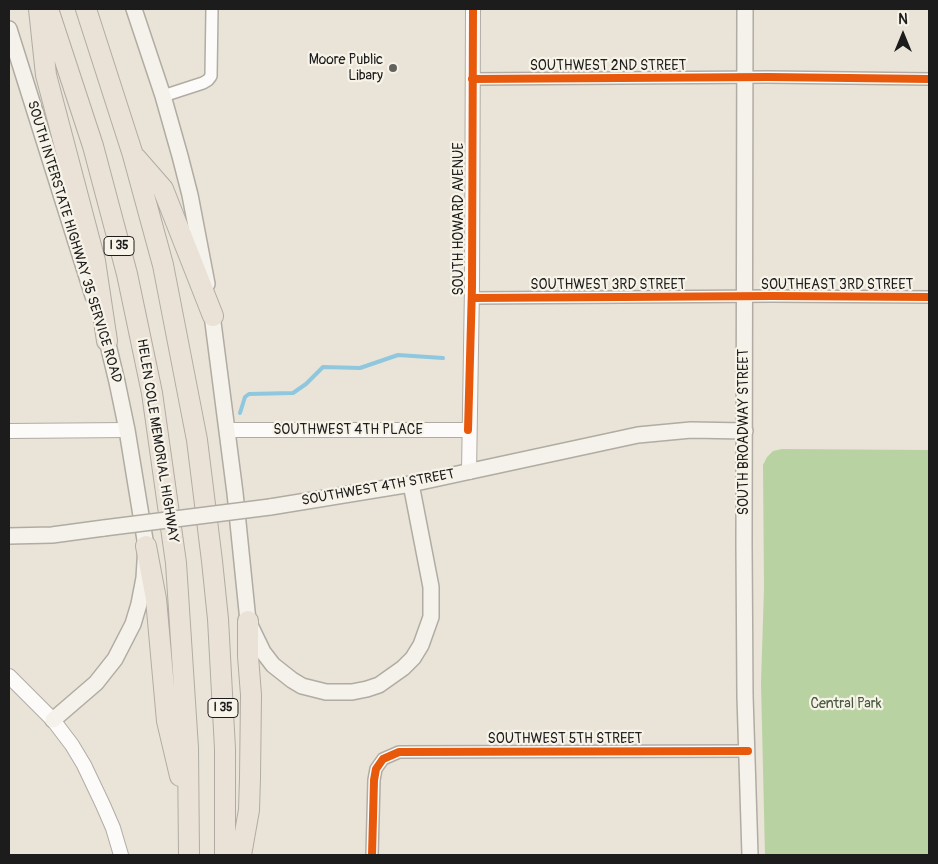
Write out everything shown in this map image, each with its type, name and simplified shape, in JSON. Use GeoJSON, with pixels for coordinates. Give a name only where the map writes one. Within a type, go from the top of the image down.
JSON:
{"type":"FeatureCollection","features":[{"type":"Feature","properties":{"kind":"highway"},"geometry":{"type":"LineString","coordinates":[[39,9],[46,75],[95,261],[108,341]]}},
{"type":"Feature","properties":{"kind":"highway","name":"HELEN COLE MEMORIAL HIGHWAY"},"geometry":{"type":"LineString","coordinates":[[48,9],[93,146],[127,274],[152,393],[176,563],[187,728],[189,855]]}},
{"type":"Feature","properties":{"kind":"highway","name":"I 35"},"geometry":{"type":"LineString","coordinates":[[86,9],[133,155],[163,265],[197,440],[218,619],[225,749],[225,855]]}},
{"type":"Feature","properties":{"kind":"highway"},"geometry":{"type":"LineString","coordinates":[[133,155],[163,188],[213,316]]}},
{"type":"Feature","properties":{"kind":"highway"},"geometry":{"type":"LineString","coordinates":[[146,546],[156,599],[167,721],[188,811]]}},
{"type":"Feature","properties":{"kind":"highway"},"geometry":{"type":"LineString","coordinates":[[241,855],[249,810],[250,778],[251,695],[248,622]]}},
{"type":"Feature","properties":{"kind":"main road"},"geometry":{"type":"LineString","coordinates":[[134,9],[163,96],[190,195],[213,316],[248,622],[259,645],[273,665],[292,680],[312,689],[338,693],[367,689],[379,685],[403,668],[413,658],[427,632],[431,617],[432,600],[429,570],[411,484]]}},
{"type":"Feature","properties":{"kind":"main road","name":"SOUTH BROADWAY STREET"},"geometry":{"type":"LineString","coordinates":[[745,9],[745,696],[750,855]]}},
{"type":"Feature","properties":{"kind":"main road","name":"SOUTH INTERSTATE HIGHWAY 35 SERVICE ROAD"},"geometry":{"type":"LineString","coordinates":[[9,29],[12,50],[108,341],[127,430],[146,546],[139,604],[133,624],[115,659],[96,683],[53,720]]}},
{"type":"Feature","properties":{"kind":"main road","name":"SOUTHWEST 4TH STREET"},"geometry":{"type":"LineString","coordinates":[[9,536],[52,535],[270,508],[411,484],[638,435],[691,430],[745,431]]}},
{"type":"Feature","properties":{"kind":"street"},"geometry":{"type":"LineString","coordinates":[[163,96],[203,83],[211,76],[212,9]]}},
{"type":"Feature","properties":{"kind":"street","name":"SOUTH HOWARD AVENUE"},"geometry":{"type":"LineString","coordinates":[[469,472],[473,9]]}},
{"type":"Feature","properties":{"kind":"street","name":"SOUTHWEST 2ND STREET"},"geometry":{"type":"LineString","coordinates":[[472,79],[929,79]]}},
{"type":"Feature","properties":{"kind":"street","name":"SOUTHEAST 3RD STREET"},"geometry":{"type":"LineString","coordinates":[[744,297],[929,297]]}},
{"type":"Feature","properties":{"kind":"street","name":"SOUTHWEST 3RD STREET"},"geometry":{"type":"LineString","coordinates":[[472,298],[744,297]]}},
{"type":"Feature","properties":{"kind":"street"},"geometry":{"type":"LineString","coordinates":[[9,431],[127,430]]}},
{"type":"Feature","properties":{"kind":"street","name":"SOUTHWEST 4TH PLACE"},"geometry":{"type":"LineString","coordinates":[[227,430],[468,430]]}},
{"type":"Feature","properties":{"kind":"street"},"geometry":{"type":"LineString","coordinates":[[9,676],[53,720],[84,764],[106,812],[121,855]]}},
{"type":"Feature","properties":{"kind":"street","name":"SOUTHWEST 5TH STREET"},"geometry":{"type":"LineString","coordinates":[[372,855],[376,769],[383,759],[391,755],[406,751],[748,751]]}},
{"type":"Feature","properties":{"kind":"green space","name":"Central Park"},"geometry":{"type":"Polygon","coordinates":[[[782,449],[929,450],[929,855],[765,855],[761,683],[764,588],[763,465],[773,451],[782,449]]]}},
{"type":"Feature","properties":{"kind":"waterway"},"geometry":{"type":"LineString","coordinates":[[240,413],[245,397],[249,394],[293,393],[306,384],[323,367],[360,368],[398,355],[443,358]]}},
{"type":"Feature","properties":{"kind":"cycle path"},"geometry":{"type":"LineString","coordinates":[[468,430],[472,287],[473,9]]}},
{"type":"Feature","properties":{"kind":"cycle path"},"geometry":{"type":"LineString","coordinates":[[472,79],[768,77],[929,79]]}},
{"type":"Feature","properties":{"kind":"cycle path"},"geometry":{"type":"LineString","coordinates":[[472,298],[929,297]]}},
{"type":"Feature","properties":{"kind":"cycle path"},"geometry":{"type":"LineString","coordinates":[[372,855],[376,769],[383,759],[399,752],[748,751]]}},
{"type":"Feature","properties":{"kind":"place","name":"Moore Public Libary"},"geometry":{"type":"Point","coordinates":[393,68]}}]}
